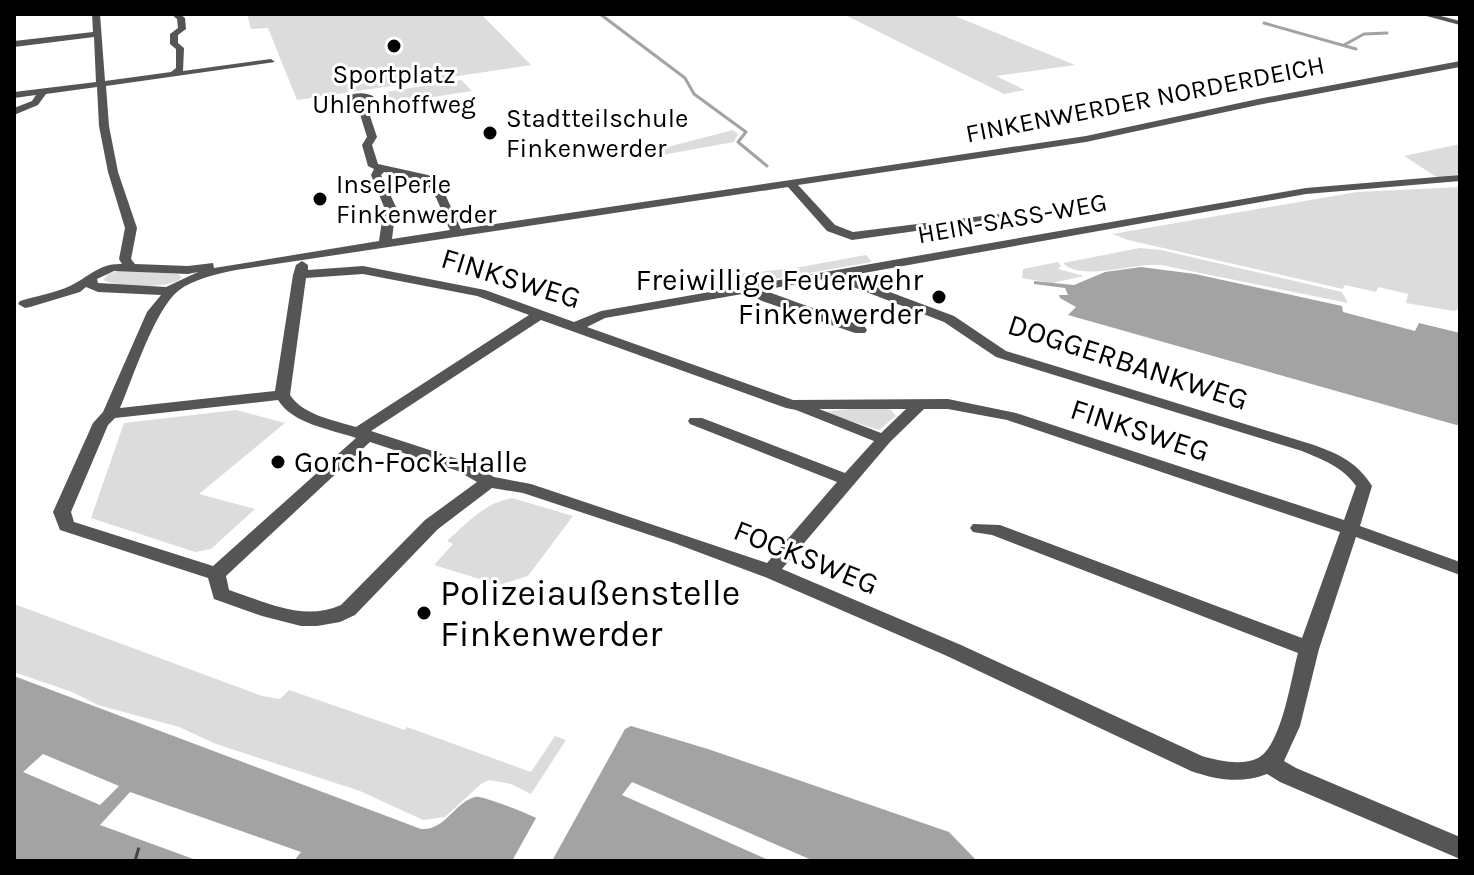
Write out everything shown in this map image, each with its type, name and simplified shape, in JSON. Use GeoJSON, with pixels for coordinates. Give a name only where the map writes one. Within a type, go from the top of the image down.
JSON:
{"type":"FeatureCollection","features":[{"type":"Feature","properties":{"kind":"street"},"geometry":{"type":"LineString","coordinates":[[96,14],[109,156],[131,228],[126,245],[126,261],[130,266]]}},
{"type":"Feature","properties":{"kind":"street"},"geometry":{"type":"LineString","coordinates":[[175,14],[181,18],[182,29],[174,34],[174,44],[180,47],[180,69],[175,73]]}},
{"type":"Feature","properties":{"kind":"street"},"geometry":{"type":"LineString","coordinates":[[1423,14],[1460,23]]}},
{"type":"Feature","properties":{"kind":"street"},"geometry":{"type":"LineString","coordinates":[[14,44],[98,34]]}},
{"type":"Feature","properties":{"kind":"street"},"geometry":{"type":"LineString","coordinates":[[14,95],[271,62]]}},
{"type":"Feature","properties":{"kind":"street","name":"FINKENWERDER NORDERDEICH"},"geometry":{"type":"LineString","coordinates":[[173,289],[190,275],[224,268],[1086,139],[1258,102],[1460,64]]}},
{"type":"Feature","properties":{"kind":"street"},"geometry":{"type":"LineString","coordinates":[[14,112],[35,103],[43,91]]}},
{"type":"Feature","properties":{"kind":"street"},"geometry":{"type":"LineString","coordinates":[[363,110],[372,137],[368,148],[373,166],[424,177],[435,183],[457,233]]}},
{"type":"Feature","properties":{"kind":"street"},"geometry":{"type":"LineString","coordinates":[[380,169],[376,175],[390,207],[385,244]]}},
{"type":"Feature","properties":{"kind":"street","name":"HEIN-SASS-WEG"},"geometry":{"type":"LineString","coordinates":[[577,326],[601,315],[1306,191],[1460,178]]}},
{"type":"Feature","properties":{"kind":"street"},"geometry":{"type":"LineString","coordinates":[[790,183],[831,228],[852,236],[994,216]]}},
{"type":"Feature","properties":{"kind":"street"},"geometry":{"type":"LineString","coordinates":[[94,284],[126,245]]}},
{"type":"Feature","properties":{"kind":"street"},"geometry":{"type":"LineString","coordinates":[[110,414],[282,395],[304,256]]}},
{"type":"Feature","properties":{"kind":"street"},"geometry":{"type":"LineString","coordinates":[[103,270],[130,266],[190,275]]}},
{"type":"Feature","properties":{"kind":"street","name":"FINKSWEG"},"geometry":{"type":"LineString","coordinates":[[299,275],[345,270],[450,285],[577,326],[884,439]]}},
{"type":"Feature","properties":{"kind":"street","name":"DOGGERBANKWEG"},"geometry":{"type":"LineString","coordinates":[[832,274],[949,319],[1001,354],[1308,448],[1343,463],[1358,474],[1364,486],[1351,529]]}},
{"type":"Feature","properties":{"kind":"street"},"geometry":{"type":"LineString","coordinates":[[19,305],[94,284],[147,291],[173,289]]}},
{"type":"Feature","properties":{"kind":"street"},"geometry":{"type":"LineString","coordinates":[[173,289],[154,312],[110,414],[101,423],[62,512],[66,526],[216,574]]}},
{"type":"Feature","properties":{"kind":"street"},"geometry":{"type":"LineString","coordinates":[[750,289],[767,298],[860,330]]}},
{"type":"Feature","properties":{"kind":"street"},"geometry":{"type":"LineString","coordinates":[[147,291],[154,312]]}},
{"type":"Feature","properties":{"kind":"street"},"geometry":{"type":"LineString","coordinates":[[216,574],[364,434],[540,314]]}},
{"type":"Feature","properties":{"kind":"street","name":"FOCKSWEG"},"geometry":{"type":"LineString","coordinates":[[282,395],[290,407],[311,418],[464,467],[489,482],[525,488],[770,571],[1053,695],[1192,762],[1239,772],[1269,763]]}},
{"type":"Feature","properties":{"kind":"street"},"geometry":{"type":"LineString","coordinates":[[770,571],[884,439],[921,403]]}},
{"type":"Feature","properties":{"kind":"street","name":"FINKSWEG"},"geometry":{"type":"LineString","coordinates":[[791,405],[948,404],[1010,416],[1351,529],[1460,569]]}},
{"type":"Feature","properties":{"kind":"street"},"geometry":{"type":"LineString","coordinates":[[696,421],[850,481]]}},
{"type":"Feature","properties":{"kind":"street"},"geometry":{"type":"LineString","coordinates":[[216,574],[221,594],[307,621],[335,618],[348,610],[426,527],[457,501],[489,482]]}},
{"type":"Feature","properties":{"kind":"street"},"geometry":{"type":"LineString","coordinates":[[979,528],[994,529],[1309,649]]}},
{"type":"Feature","properties":{"kind":"street"},"geometry":{"type":"LineString","coordinates":[[1351,529],[1309,649],[1282,746],[1269,763],[1288,775],[1460,848]]}},
{"type":"Feature","properties":{"kind":"shaded area","name":"Sportplatz Uhlenhoffweg"},"geometry":{"type":"Polygon","coordinates":[[[247,14],[481,14],[531,65],[297,100],[268,28],[251,29],[247,14]]]}},
{"type":"Feature","properties":{"kind":"shaded area"},"geometry":{"type":"Polygon","coordinates":[[[843,14],[950,14],[1075,65],[996,76],[1025,90],[1004,94],[843,14]]]}},
{"type":"Feature","properties":{"kind":"shaded area"},"geometry":{"type":"Polygon","coordinates":[[[461,80],[472,91],[394,103],[386,92],[461,80]]]}},
{"type":"Feature","properties":{"kind":"shaded area"},"geometry":{"type":"Polygon","coordinates":[[[733,130],[738,134],[734,142],[662,155],[656,150],[733,130]]]}},
{"type":"Feature","properties":{"kind":"shaded area"},"geometry":{"type":"Polygon","coordinates":[[[1460,144],[1460,174],[1438,178],[1404,156],[1460,144]]]}},
{"type":"Feature","properties":{"kind":"shaded area"},"geometry":{"type":"Polygon","coordinates":[[[1460,187],[1460,309],[1454,311],[1406,303],[1408,294],[1378,287],[1376,292],[1345,285],[1343,289],[1112,234],[1357,192],[1460,187]]]}},
{"type":"Feature","properties":{"kind":"shaded area"},"geometry":{"type":"Polygon","coordinates":[[[1140,248],[1161,250],[1342,292],[1348,303],[1161,265],[1082,271],[1063,263],[1140,248]]]}},
{"type":"Feature","properties":{"kind":"shaded area"},"geometry":{"type":"Polygon","coordinates":[[[866,255],[872,262],[747,284],[739,274],[795,268],[866,255]]]}},
{"type":"Feature","properties":{"kind":"shaded area"},"geometry":{"type":"Polygon","coordinates":[[[1058,262],[1061,266],[1058,269],[1084,276],[1052,283],[1022,278],[1023,269],[1058,262]]]}},
{"type":"Feature","properties":{"kind":"shaded area"},"geometry":{"type":"Polygon","coordinates":[[[1141,267],[1195,274],[1342,306],[1343,312],[1415,331],[1419,323],[1460,333],[1460,426],[1068,315],[1076,307],[1060,298],[1059,295],[1068,295],[1065,288],[1034,284],[1034,281],[1074,285],[1105,272],[1141,267]]]}},
{"type":"Feature","properties":{"kind":"shaded area"},"geometry":{"type":"Polygon","coordinates":[[[121,270],[177,274],[182,277],[168,284],[144,286],[103,280],[108,274],[121,270]]]}},
{"type":"Feature","properties":{"kind":"shaded area"},"geometry":{"type":"Polygon","coordinates":[[[878,406],[891,410],[896,416],[879,430],[822,412],[878,406]]]}},
{"type":"Feature","properties":{"kind":"shaded area"},"geometry":{"type":"Polygon","coordinates":[[[236,410],[285,423],[199,494],[255,509],[211,549],[195,552],[91,518],[124,423],[236,410]]]}},
{"type":"Feature","properties":{"kind":"shaded area"},"geometry":{"type":"Polygon","coordinates":[[[512,498],[573,516],[528,576],[499,585],[434,565],[453,544],[447,541],[469,521],[493,504],[512,498]]]}},
{"type":"Feature","properties":{"kind":"shaded area"},"geometry":{"type":"Polygon","coordinates":[[[14,604],[262,696],[280,699],[289,690],[405,730],[407,727],[531,772],[555,736],[566,740],[531,794],[511,784],[489,780],[445,817],[423,820],[360,791],[216,744],[179,727],[98,705],[72,692],[14,672],[14,604]]]}},
{"type":"Feature","properties":{"kind":"shaded area"},"geometry":{"type":"Polygon","coordinates":[[[14,676],[421,829],[437,826],[475,797],[536,818],[512,861],[14,861],[14,676]]]}},
{"type":"Feature","properties":{"kind":"shaded area"},"geometry":{"type":"Polygon","coordinates":[[[631,726],[708,749],[949,832],[977,861],[552,861],[625,729],[631,726]]]}},
{"type":"Feature","properties":{"kind":"pier"},"geometry":{"type":"Polygon","coordinates":[[[43,754],[119,786],[100,805],[23,772],[43,754]]]}},
{"type":"Feature","properties":{"kind":"pier"},"geometry":{"type":"Polygon","coordinates":[[[632,782],[814,861],[771,861],[622,795],[632,782]]]}},
{"type":"Feature","properties":{"kind":"pier"},"geometry":{"type":"Polygon","coordinates":[[[130,792],[301,852],[294,861],[199,861],[100,825],[130,792]]]}},
{"type":"Feature","properties":{"kind":"waterway"},"geometry":{"type":"LineString","coordinates":[[600,14],[685,78],[694,94],[746,132],[738,142],[767,166]]}},
{"type":"Feature","properties":{"kind":"waterway"},"geometry":{"type":"LineString","coordinates":[[1264,23],[1356,49]]}},
{"type":"Feature","properties":{"kind":"waterway"},"geometry":{"type":"LineString","coordinates":[[1344,45],[1364,34],[1387,33]]}},
{"type":"Feature","properties":{"kind":"ferry route"},"geometry":{"type":"LineString","coordinates":[[135,861],[141,840]]}},
{"type":"Feature","properties":{"kind":"place","name":"Sportplatz Uhlenhoffweg"},"geometry":{"type":"Point","coordinates":[394,46]}},
{"type":"Feature","properties":{"kind":"place","name":"Stadtteilschule Finkenwerder"},"geometry":{"type":"Point","coordinates":[490,133]}},
{"type":"Feature","properties":{"kind":"place","name":"InselPerle Finkenwerder"},"geometry":{"type":"Point","coordinates":[320,199]}},
{"type":"Feature","properties":{"kind":"place","name":"Freiwillige Feuerwehr Finkenwerder"},"geometry":{"type":"Point","coordinates":[939,297]}},
{"type":"Feature","properties":{"kind":"place","name":"Gorch-Fock-Halle"},"geometry":{"type":"Point","coordinates":[278,462]}},
{"type":"Feature","properties":{"kind":"place","name":"Polizeiaußenstelle Finkenwerder"},"geometry":{"type":"Point","coordinates":[424,613]}}]}
